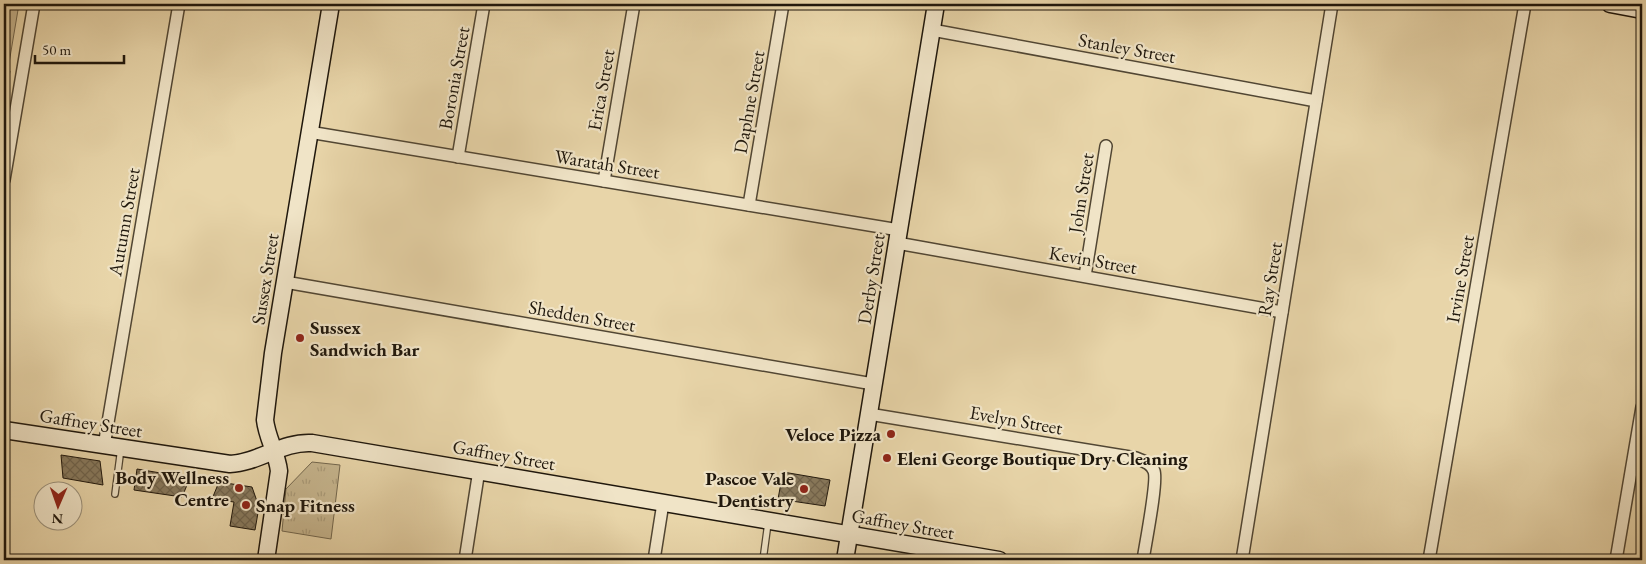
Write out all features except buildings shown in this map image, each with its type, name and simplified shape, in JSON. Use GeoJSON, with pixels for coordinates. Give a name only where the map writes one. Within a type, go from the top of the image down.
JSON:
{"type":"FeatureCollection","features":[{"type":"Feature","properties":{"kind":"street"},"geometry":{"type":"LineString","coordinates":[[4,180],[34,4]]}},
{"type":"Feature","properties":{"kind":"street","name":"Autumn Street"},"geometry":{"type":"LineString","coordinates":[[104,446],[179,4]]}},
{"type":"Feature","properties":{"kind":"street","name":"Sussex Street"},"geometry":{"type":"LineString","coordinates":[[266,560],[279,478],[278,459],[266,430],[265,420],[273,353],[331,4]]}},
{"type":"Feature","properties":{"kind":"street","name":"Boronia Street"},"geometry":{"type":"LineString","coordinates":[[458,157],[484,4]]}},
{"type":"Feature","properties":{"kind":"street","name":"Erica Street"},"geometry":{"type":"LineString","coordinates":[[604,182],[634,4]]}},
{"type":"Feature","properties":{"kind":"street","name":"Daphne Street"},"geometry":{"type":"LineString","coordinates":[[749,206],[783,4]]}},
{"type":"Feature","properties":{"kind":"street","name":"Derby Street"},"geometry":{"type":"LineString","coordinates":[[845,560],[936,4]]}},
{"type":"Feature","properties":{"kind":"street","name":"Ray Street"},"geometry":{"type":"LineString","coordinates":[[1242,560],[1332,4]]}},
{"type":"Feature","properties":{"kind":"street","name":"Irvine Street"},"geometry":{"type":"LineString","coordinates":[[1429,560],[1525,4]]}},
{"type":"Feature","properties":{"kind":"street"},"geometry":{"type":"LineString","coordinates":[[1610,4],[1642,10]]}},
{"type":"Feature","properties":{"kind":"street","name":"Stanley Street"},"geometry":{"type":"LineString","coordinates":[[932,30],[1316,101]]}},
{"type":"Feature","properties":{"kind":"street","name":"Waratah Street"},"geometry":{"type":"LineString","coordinates":[[309,132],[749,206],[898,236]]}},
{"type":"Feature","properties":{"kind":"street","name":"John Street"},"geometry":{"type":"LineString","coordinates":[[1085,276],[1106,146]]}},
{"type":"Feature","properties":{"kind":"street","name":"Kevin Street"},"geometry":{"type":"LineString","coordinates":[[898,236],[1085,276],[1282,312]]}},
{"type":"Feature","properties":{"kind":"street","name":"Shedden Street"},"geometry":{"type":"LineString","coordinates":[[285,282],[874,384]]}},
{"type":"Feature","properties":{"kind":"street"},"geometry":{"type":"LineString","coordinates":[[1616,560],[1642,406]]}},
{"type":"Feature","properties":{"kind":"street","name":"Evelyn Street"},"geometry":{"type":"LineString","coordinates":[[869,414],[1136,458],[1147,463],[1153,469],[1155,483],[1143,560]]}},
{"type":"Feature","properties":{"kind":"street","name":"Gaffney Street"},"geometry":{"type":"LineString","coordinates":[[4,430],[230,464],[245,462],[295,444],[312,443],[999,560]]}},
{"type":"Feature","properties":{"kind":"street"},"geometry":{"type":"LineString","coordinates":[[465,560],[479,470]]}},
{"type":"Feature","properties":{"kind":"street"},"geometry":{"type":"LineString","coordinates":[[654,560],[663,503]]}},
{"type":"Feature","properties":{"kind":"lane"},"geometry":{"type":"LineString","coordinates":[[116,494],[121,448]]}},
{"type":"Feature","properties":{"kind":"lane"},"geometry":{"type":"LineString","coordinates":[[763,560],[769,521]]}},
{"type":"Feature","properties":{"kind":"green space"},"geometry":{"type":"Polygon","coordinates":[[[4,4],[19,4],[8,69],[4,68],[4,4]]]}},
{"type":"Feature","properties":{"kind":"green space"},"geometry":{"type":"Polygon","coordinates":[[[4,70],[10,71],[4,107],[4,70]]]}},
{"type":"Feature","properties":{"kind":"green space"},"geometry":{"type":"Polygon","coordinates":[[[312,462],[340,465],[331,539],[282,531],[286,489],[312,462]]]}},
{"type":"Feature","properties":{"kind":"place","name":"Sussex Sandwich Bar"},"geometry":{"type":"Point","coordinates":[300,338]}},
{"type":"Feature","properties":{"kind":"place","name":"Veloce Pizza"},"geometry":{"type":"Point","coordinates":[891,434]}},
{"type":"Feature","properties":{"kind":"place","name":"Eleni George Boutique Dry Cleaning"},"geometry":{"type":"Point","coordinates":[887,458]}},
{"type":"Feature","properties":{"kind":"place","name":"Body Wellness Centre"},"geometry":{"type":"Point","coordinates":[239,488]}},
{"type":"Feature","properties":{"kind":"place","name":"Pascoe Vale Dentistry"},"geometry":{"type":"Point","coordinates":[804,489]}},
{"type":"Feature","properties":{"kind":"place","name":"Snap Fitness"},"geometry":{"type":"Point","coordinates":[246,505]}}]}
